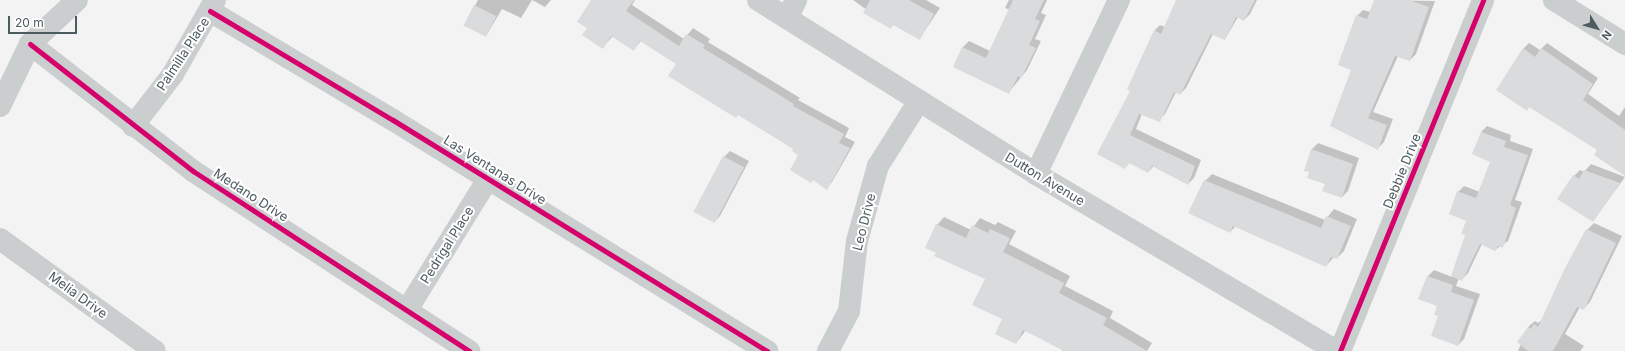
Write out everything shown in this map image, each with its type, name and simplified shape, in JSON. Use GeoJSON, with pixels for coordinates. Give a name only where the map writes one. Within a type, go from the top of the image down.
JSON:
{"type":"FeatureCollection","features":[{"type":"Feature","properties":{"kind":"main road","name":"Dutton Avenue"},"geometry":{"type":"LineString","coordinates":[[758,0],[791,9],[920,101],[1036,174],[1336,351]]}},
{"type":"Feature","properties":{"kind":"street"},"geometry":{"type":"LineString","coordinates":[[0,106],[30,44],[77,0]]}},
{"type":"Feature","properties":{"kind":"street"},"geometry":{"type":"LineString","coordinates":[[1036,174],[1119,0]]}},
{"type":"Feature","properties":{"kind":"street","name":"Debbie Drive"},"geometry":{"type":"LineString","coordinates":[[1340,351],[1483,0]]}},
{"type":"Feature","properties":{"kind":"street"},"geometry":{"type":"LineString","coordinates":[[1554,0],[1625,44]]}},
{"type":"Feature","properties":{"kind":"street","name":"Palmilla Place"},"geometry":{"type":"LineString","coordinates":[[133,126],[173,74],[213,6]]}},
{"type":"Feature","properties":{"kind":"street","name":"Las Ventanas Drive"},"geometry":{"type":"LineString","coordinates":[[213,6],[488,179],[767,351]]}},
{"type":"Feature","properties":{"kind":"street","name":"Medano Drive"},"geometry":{"type":"LineString","coordinates":[[30,44],[133,126],[193,170],[469,351]]}},
{"type":"Feature","properties":{"kind":"street","name":"Leo Drive"},"geometry":{"type":"LineString","coordinates":[[828,351],[849,311],[857,241],[878,166],[920,101]]}},
{"type":"Feature","properties":{"kind":"street","name":"Pedrigal Place"},"geometry":{"type":"LineString","coordinates":[[406,310],[488,179]]}},
{"type":"Feature","properties":{"kind":"street","name":"Melia Drive"},"geometry":{"type":"LineString","coordinates":[[0,239],[155,351]]}},
{"type":"Feature","properties":{"kind":"building"},"geometry":{"type":"Polygon","coordinates":[[[591,0],[634,0],[626,11],[679,46],[686,34],[705,45],[703,48],[794,104],[793,106],[844,134],[839,143],[850,148],[827,190],[813,180],[811,183],[790,170],[798,155],[792,151],[793,149],[738,115],[736,118],[668,76],[676,64],[640,41],[634,51],[611,36],[603,49],[582,35],[587,28],[577,22],[591,0]]]}},
{"type":"Feature","properties":{"kind":"building"},"geometry":{"type":"Polygon","coordinates":[[[870,0],[909,0],[934,14],[920,40],[893,25],[891,29],[863,13],[870,0]]]}},
{"type":"Feature","properties":{"kind":"building"},"geometry":{"type":"Polygon","coordinates":[[[1013,0],[1044,0],[1035,19],[1040,21],[1029,45],[1036,48],[1021,78],[1018,76],[1009,94],[953,67],[962,47],[986,58],[1013,0]]]}},
{"type":"Feature","properties":{"kind":"building"},"geometry":{"type":"Polygon","coordinates":[[[1176,0],[1255,0],[1244,21],[1236,17],[1225,40],[1211,34],[1180,95],[1174,92],[1160,122],[1139,114],[1130,135],[1195,166],[1188,185],[1152,166],[1148,173],[1129,163],[1125,169],[1097,154],[1130,91],[1127,89],[1154,30],[1161,34],[1176,0]]]}},
{"type":"Feature","properties":{"kind":"building"},"geometry":{"type":"Polygon","coordinates":[[[1374,0],[1409,0],[1429,7],[1410,61],[1395,56],[1368,118],[1387,125],[1378,150],[1330,126],[1351,70],[1338,65],[1340,59],[1356,15],[1367,19],[1374,0]]]}},
{"type":"Feature","properties":{"kind":"building"},"geometry":{"type":"Polygon","coordinates":[[[474,5],[496,16],[486,37],[464,25],[474,5]]]}},
{"type":"Feature","properties":{"kind":"building"},"geometry":{"type":"Polygon","coordinates":[[[1523,48],[1535,57],[1541,48],[1593,84],[1583,100],[1625,130],[1625,176],[1594,155],[1597,150],[1529,107],[1527,111],[1496,90],[1523,48]]]}},
{"type":"Feature","properties":{"kind":"building"},"geometry":{"type":"Polygon","coordinates":[[[1481,132],[1506,141],[1504,147],[1528,155],[1510,205],[1516,208],[1503,248],[1498,246],[1495,251],[1480,244],[1462,281],[1451,276],[1465,235],[1461,234],[1466,221],[1449,214],[1457,191],[1476,198],[1490,162],[1472,154],[1481,132]]]}},
{"type":"Feature","properties":{"kind":"building"},"geometry":{"type":"Polygon","coordinates":[[[1311,149],[1353,164],[1342,198],[1322,191],[1325,184],[1307,178],[1309,172],[1304,171],[1311,149]]]}},
{"type":"Feature","properties":{"kind":"building"},"geometry":{"type":"Polygon","coordinates":[[[723,156],[744,167],[715,223],[693,212],[723,156]]]}},
{"type":"Feature","properties":{"kind":"building"},"geometry":{"type":"Polygon","coordinates":[[[1584,170],[1620,183],[1593,222],[1557,199],[1573,175],[1579,179],[1584,170]]]}},
{"type":"Feature","properties":{"kind":"building"},"geometry":{"type":"Polygon","coordinates":[[[1204,180],[1321,228],[1326,216],[1351,226],[1337,259],[1331,257],[1326,267],[1233,226],[1230,233],[1188,213],[1204,180]]]}},
{"type":"Feature","properties":{"kind":"building"},"geometry":{"type":"Polygon","coordinates":[[[936,224],[966,238],[972,225],[988,233],[990,229],[1010,238],[1003,252],[1064,283],[1059,293],[1107,318],[1103,325],[1147,351],[1064,351],[1023,330],[1016,344],[995,334],[1002,319],[972,305],[985,279],[934,256],[936,253],[925,248],[936,224]]]}},
{"type":"Feature","properties":{"kind":"building"},"geometry":{"type":"Polygon","coordinates":[[[1586,229],[1616,243],[1584,310],[1577,307],[1553,351],[1528,351],[1517,342],[1528,327],[1531,329],[1534,324],[1538,327],[1563,272],[1586,229]]]}},
{"type":"Feature","properties":{"kind":"building"},"geometry":{"type":"Polygon","coordinates":[[[1427,276],[1453,285],[1451,292],[1474,300],[1458,346],[1431,336],[1438,316],[1434,315],[1437,306],[1418,299],[1427,276]]]}},
{"type":"Feature","properties":{"kind":"cycle path"},"geometry":{"type":"LineString","coordinates":[[1340,351],[1483,0]]}},
{"type":"Feature","properties":{"kind":"cycle path"},"geometry":{"type":"LineString","coordinates":[[210,11],[393,120],[767,351]]}},
{"type":"Feature","properties":{"kind":"cycle path"},"geometry":{"type":"LineString","coordinates":[[30,44],[193,171],[469,351]]}}]}
